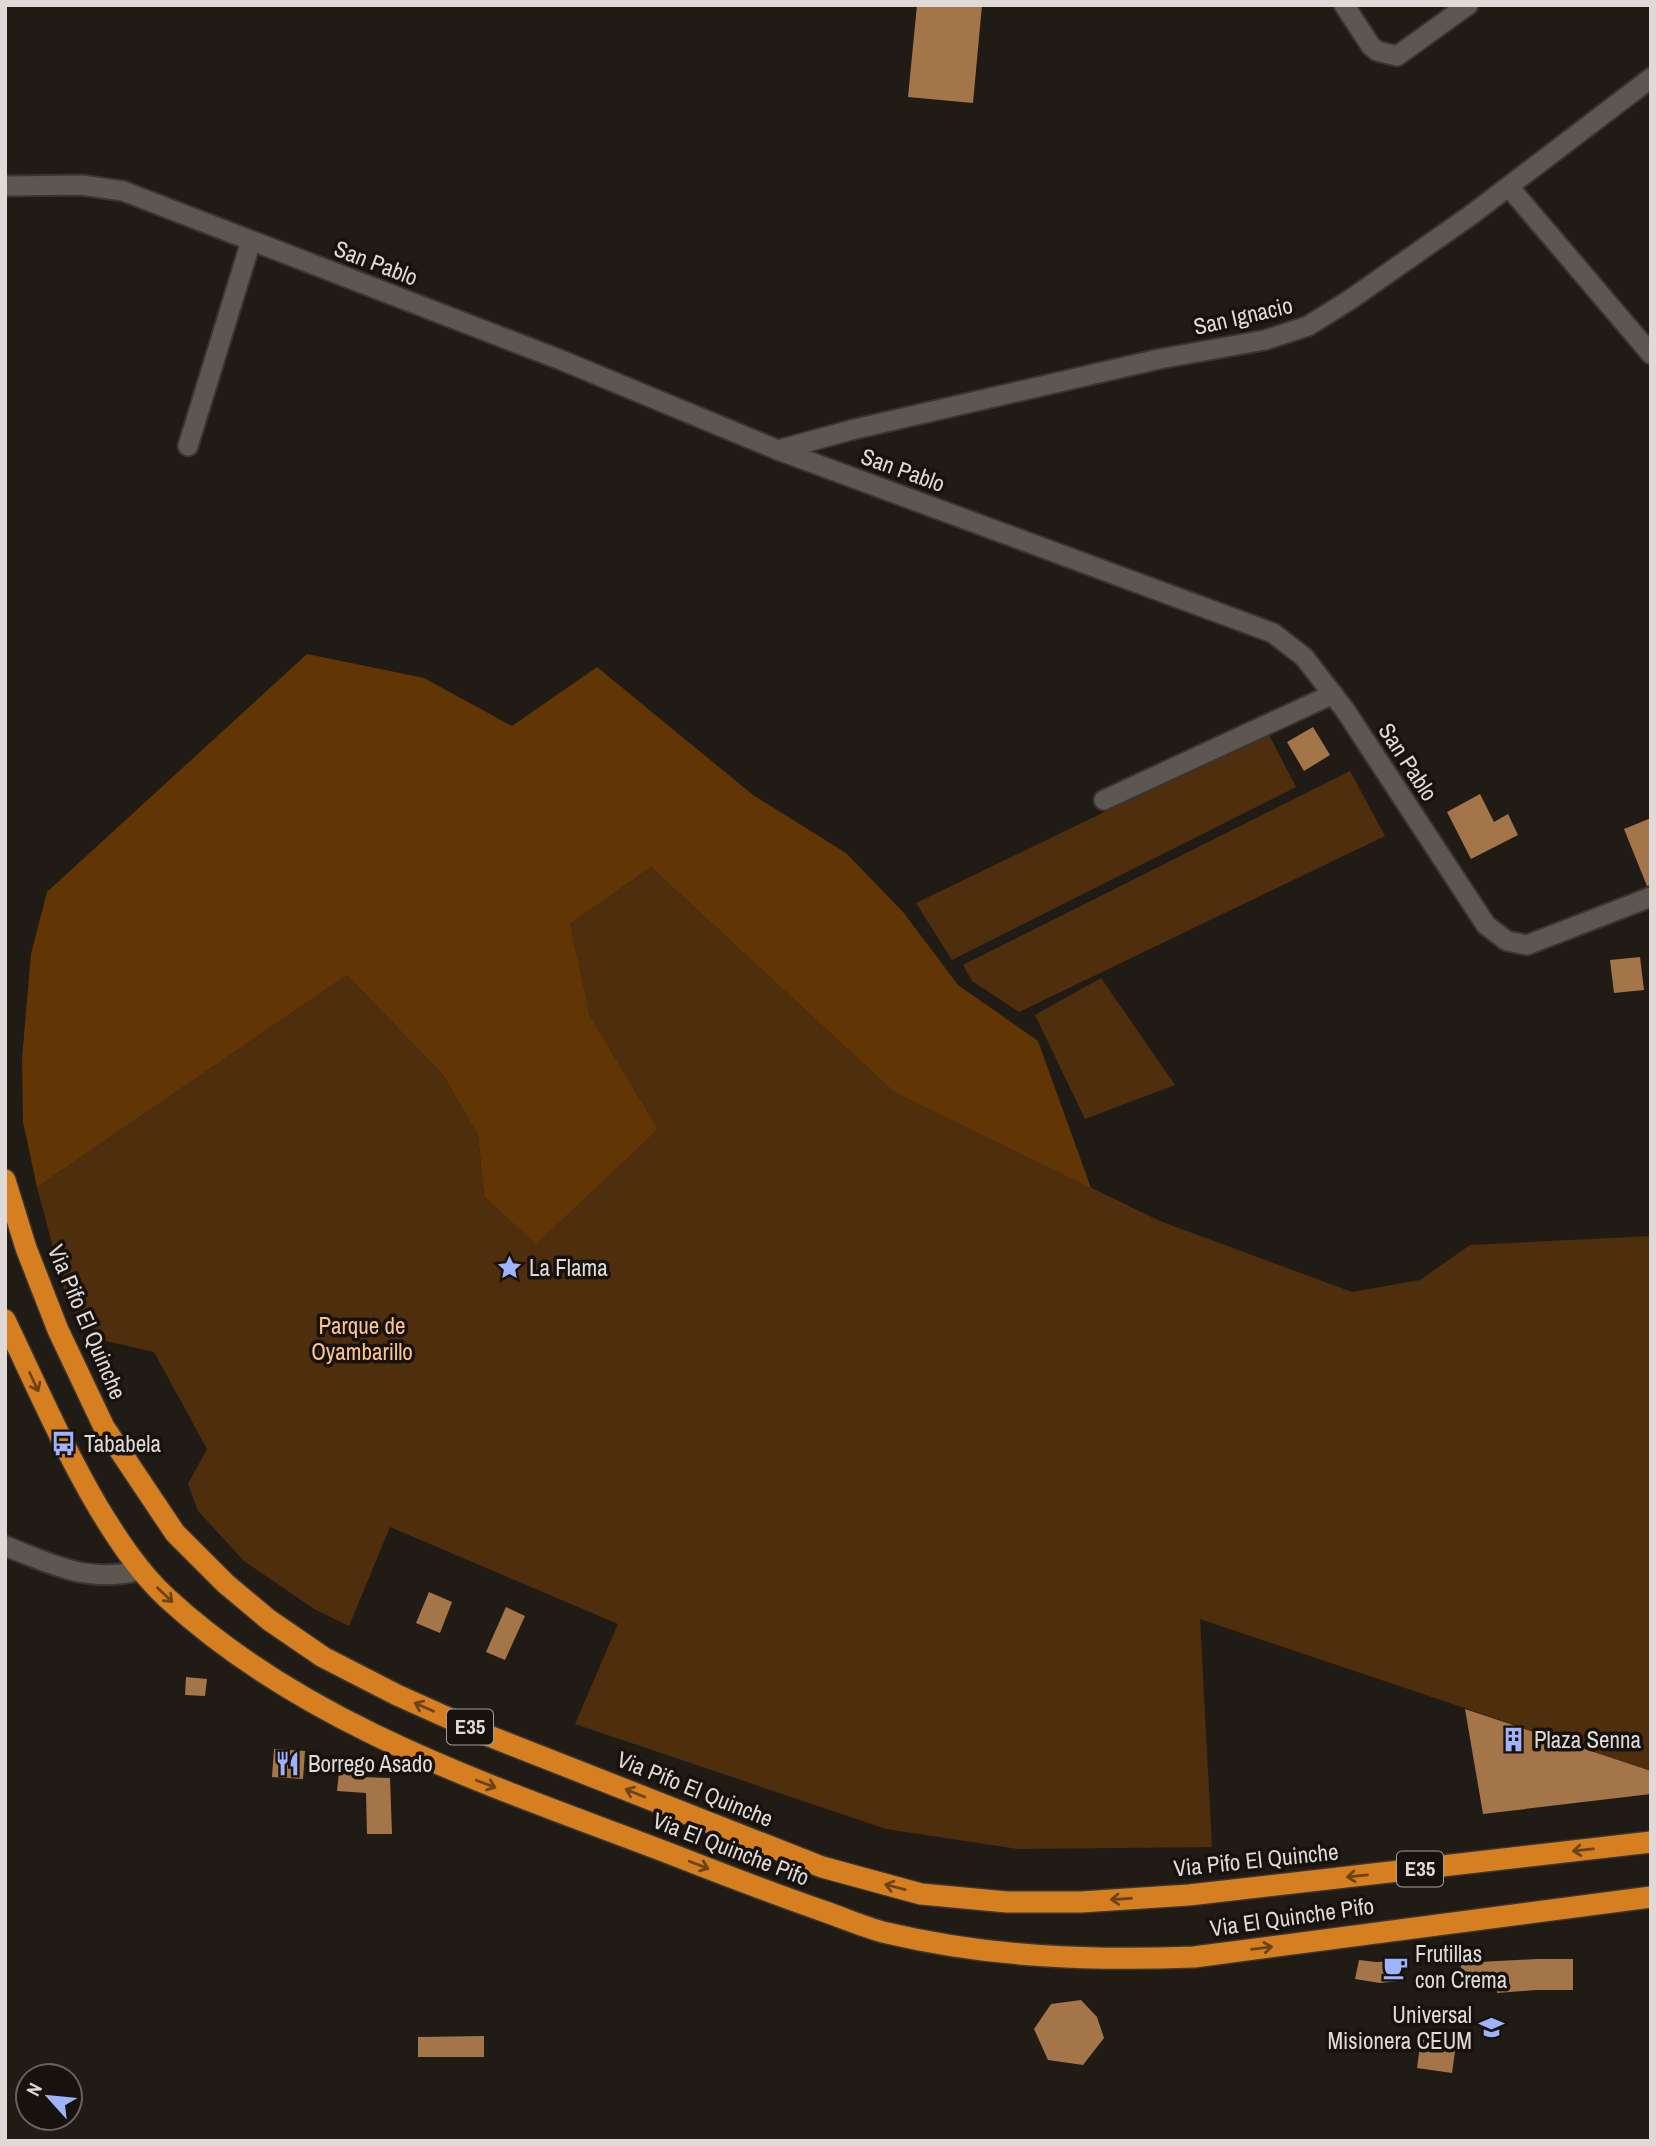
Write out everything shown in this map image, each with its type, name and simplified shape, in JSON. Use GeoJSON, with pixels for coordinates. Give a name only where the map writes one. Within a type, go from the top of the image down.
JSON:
{"type":"FeatureCollection","features":[{"type":"Feature","properties":{"kind":"highway","name":"Via Pifo El Quinche"},"geometry":{"type":"LineString","coordinates":[[5,1180],[26,1248],[58,1330],[104,1427],[175,1532],[226,1584],[269,1620],[323,1657],[397,1695],[484,1734],[822,1867],[920,1894],[945,1897],[1019,1902],[1081,1902],[1189,1895],[1651,1842]]}},
{"type":"Feature","properties":{"kind":"highway","name":"Via El Quinche Pifo"},"geometry":{"type":"LineString","coordinates":[[5,1320],[72,1462],[124,1550],[166,1597],[239,1654],[301,1697],[406,1750],[497,1788],[883,1932],[954,1947],[1074,1959],[1194,1957],[1651,1898]]}},
{"type":"Feature","properties":{"kind":"street"},"geometry":{"type":"LineString","coordinates":[[1344,5],[1371,46],[1387,55],[1397,55],[1468,5]]}},
{"type":"Feature","properties":{"kind":"street","name":"San Ignacio"},"geometry":{"type":"LineString","coordinates":[[778,450],[851,430],[1159,359],[1265,340],[1308,326],[1351,299],[1509,187],[1651,78]]}},
{"type":"Feature","properties":{"kind":"street","name":"San Pablo"},"geometry":{"type":"LineString","coordinates":[[5,186],[81,185],[123,191],[561,360],[778,450],[1273,634],[1304,657],[1332,694],[1486,925],[1507,941],[1527,945],[1651,897]]}},
{"type":"Feature","properties":{"kind":"street"},"geometry":{"type":"LineString","coordinates":[[1509,187],[1651,354]]}},
{"type":"Feature","properties":{"kind":"street"},"geometry":{"type":"LineString","coordinates":[[188,446],[251,242]]}},
{"type":"Feature","properties":{"kind":"street"},"geometry":{"type":"LineString","coordinates":[[1104,800],[1332,694]]}},
{"type":"Feature","properties":{"kind":"street"},"geometry":{"type":"LineString","coordinates":[[5,1546],[70,1571],[89,1575],[123,1575],[142,1570]]}},
{"type":"Feature","properties":{"kind":"green space"},"geometry":{"type":"Polygon","coordinates":[[[1268,733],[1296,787],[952,960],[916,903],[1268,733]]]}},
{"type":"Feature","properties":{"kind":"green space"},"geometry":{"type":"Polygon","coordinates":[[[1350,771],[1385,836],[1019,1012],[972,981],[963,965],[1350,771]]]}},
{"type":"Feature","properties":{"kind":"green space","name":"Parque de Oyambarillo"},"geometry":{"type":"Polygon","coordinates":[[[651,867],[894,1092],[1160,1221],[1352,1292],[1420,1280],[1470,1245],[1651,1236],[1651,1771],[1200,1619],[1212,1847],[1018,1849],[886,1829],[575,1724],[618,1624],[390,1527],[349,1626],[314,1609],[244,1561],[198,1511],[188,1484],[207,1449],[154,1352],[93,1338],[68,1304],[37,1187],[347,975],[443,1075],[478,1135],[484,1196],[658,1129],[590,1016],[570,924],[651,867]]]}},
{"type":"Feature","properties":{"kind":"green space"},"geometry":{"type":"Polygon","coordinates":[[[1101,978],[1175,1085],[1085,1119],[1035,1015],[1101,978]]]}},
{"type":"Feature","properties":{"kind":"shaded area"},"geometry":{"type":"Polygon","coordinates":[[[307,654],[424,678],[512,726],[597,667],[753,795],[846,853],[903,912],[958,985],[1038,1041],[1091,1188],[894,1092],[651,867],[570,924],[590,1016],[658,1129],[536,1244],[484,1196],[478,1135],[443,1075],[347,975],[37,1187],[23,1122],[22,1059],[31,954],[47,892],[307,654]]]}},
{"type":"Feature","properties":{"kind":"building"},"geometry":{"type":"Polygon","coordinates":[[[917,5],[982,5],[973,103],[908,97],[917,5]]]}},
{"type":"Feature","properties":{"kind":"building"},"geometry":{"type":"Polygon","coordinates":[[[1313,727],[1330,755],[1304,771],[1287,742],[1313,727]]]}},
{"type":"Feature","properties":{"kind":"building"},"geometry":{"type":"Polygon","coordinates":[[[1480,794],[1494,822],[1508,814],[1518,835],[1471,859],[1447,812],[1480,794]]]}},
{"type":"Feature","properties":{"kind":"building"},"geometry":{"type":"Polygon","coordinates":[[[1651,818],[1651,885],[1647,886],[1624,829],[1651,818]]]}},
{"type":"Feature","properties":{"kind":"building"},"geometry":{"type":"Polygon","coordinates":[[[1640,957],[1644,990],[1614,993],[1610,960],[1640,957]]]}},
{"type":"Feature","properties":{"kind":"building"},"geometry":{"type":"Polygon","coordinates":[[[429,1592],[452,1602],[440,1633],[416,1623],[429,1592]]]}},
{"type":"Feature","properties":{"kind":"building"},"geometry":{"type":"Polygon","coordinates":[[[506,1607],[525,1616],[505,1660],[486,1652],[506,1607]]]}},
{"type":"Feature","properties":{"kind":"building"},"geometry":{"type":"Polygon","coordinates":[[[186,1677],[207,1679],[205,1696],[185,1695],[186,1677]]]}},
{"type":"Feature","properties":{"kind":"building","name":"Plaza Senna"},"geometry":{"type":"Polygon","coordinates":[[[1465,1709],[1651,1771],[1651,1794],[1483,1814],[1465,1709]]]}},
{"type":"Feature","properties":{"kind":"building","name":"Borrego Asado"},"geometry":{"type":"Polygon","coordinates":[[[274,1749],[305,1751],[303,1779],[272,1777],[274,1749]]]}},
{"type":"Feature","properties":{"kind":"building"},"geometry":{"type":"Polygon","coordinates":[[[340,1763],[362,1765],[361,1777],[390,1778],[392,1834],[367,1834],[366,1793],[337,1791],[340,1763]]]}},
{"type":"Feature","properties":{"kind":"building"},"geometry":{"type":"Polygon","coordinates":[[[1573,1959],[1573,1990],[1497,1993],[1496,1984],[1460,1984],[1461,1963],[1573,1959]]]}},
{"type":"Feature","properties":{"kind":"building"},"geometry":{"type":"Polygon","coordinates":[[[1359,1960],[1396,1961],[1398,1981],[1380,1983],[1355,1979],[1359,1960]]]}},
{"type":"Feature","properties":{"kind":"building"},"geometry":{"type":"Polygon","coordinates":[[[1081,2000],[1097,2017],[1104,2038],[1083,2065],[1048,2060],[1034,2029],[1051,2004],[1081,2000]]]}},
{"type":"Feature","properties":{"kind":"building"},"geometry":{"type":"Polygon","coordinates":[[[484,2036],[484,2057],[418,2057],[418,2037],[484,2036]]]}},
{"type":"Feature","properties":{"kind":"building"},"geometry":{"type":"Polygon","coordinates":[[[1421,2039],[1456,2044],[1452,2073],[1417,2068],[1421,2039]]]}},
{"type":"Feature","properties":{"kind":"place","name":"La Flama"},"geometry":{"type":"Point","coordinates":[509,1268]}},
{"type":"Feature","properties":{"kind":"place","name":"Tababela"},"geometry":{"type":"Point","coordinates":[64,1444]}},
{"type":"Feature","properties":{"kind":"place","name":"Plaza Senna"},"geometry":{"type":"Point","coordinates":[1514,1740]}},
{"type":"Feature","properties":{"kind":"place","name":"Borrego Asado"},"geometry":{"type":"Point","coordinates":[288,1764]}},
{"type":"Feature","properties":{"kind":"place","name":"Frutillas con Crema"},"geometry":{"type":"Point","coordinates":[1395,1967]}},
{"type":"Feature","properties":{"kind":"place","name":"Universal Misionera CEUM"},"geometry":{"type":"Point","coordinates":[1492,2028]}}]}
